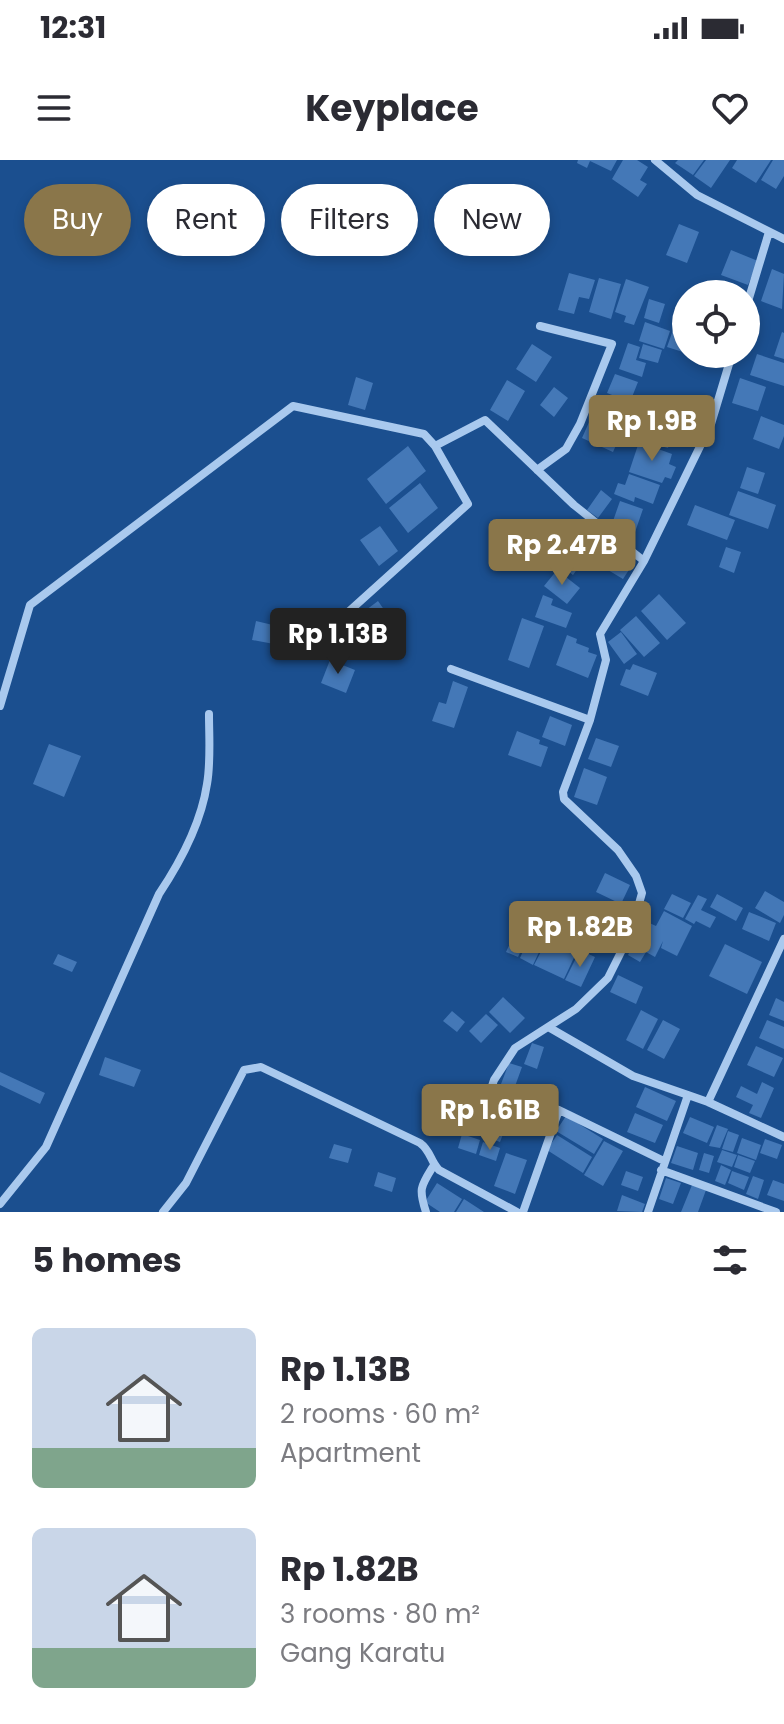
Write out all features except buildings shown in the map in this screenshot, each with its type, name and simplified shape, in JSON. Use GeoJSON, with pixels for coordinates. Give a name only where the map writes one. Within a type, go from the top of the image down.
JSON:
{"type":"FeatureCollection","features":[{"type":"Feature","properties":{"kind":"street"},"geometry":{"type":"LineString","coordinates":[[655,160],[697,195],[784,239]]}},
{"type":"Feature","properties":{"kind":"street"},"geometry":{"type":"LineString","coordinates":[[663,168],[670,160]]}},
{"type":"Feature","properties":{"kind":"street"},"geometry":{"type":"LineString","coordinates":[[754,280],[769,232]]}},
{"type":"Feature","properties":{"kind":"street"},"geometry":{"type":"LineString","coordinates":[[537,470],[566,449],[580,424],[612,344],[540,326]]}},
{"type":"Feature","properties":{"kind":"street"},"geometry":{"type":"LineString","coordinates":[[728,368],[711,424],[644,561],[600,634],[606,660],[590,720],[563,792],[564,799],[618,850],[636,876],[642,893],[631,932],[608,978],[576,1009],[515,1048],[492,1086],[559,1110],[663,1166],[776,1212]]}},
{"type":"Feature","properties":{"kind":"street"},"geometry":{"type":"LineString","coordinates":[[0,706],[30,605],[293,406],[424,434],[435,446],[468,504],[305,651],[281,643]]}},
{"type":"Feature","properties":{"kind":"street"},"geometry":{"type":"LineString","coordinates":[[435,446],[485,420],[574,505],[644,561]]}},
{"type":"Feature","properties":{"kind":"street"},"geometry":{"type":"LineString","coordinates":[[451,669],[590,720]]}},
{"type":"Feature","properties":{"kind":"street"},"geometry":{"type":"LineString","coordinates":[[0,1204],[46,1147],[159,894],[180,863],[195,828],[207,785],[209,714]]}},
{"type":"Feature","properties":{"kind":"street"},"geometry":{"type":"LineString","coordinates":[[708,1102],[784,939]]}},
{"type":"Feature","properties":{"kind":"street"},"geometry":{"type":"LineString","coordinates":[[550,1028],[633,1076],[708,1102],[784,1137]]}},
{"type":"Feature","properties":{"kind":"street"},"geometry":{"type":"LineString","coordinates":[[163,1212],[186,1183],[244,1070],[261,1067],[420,1143],[432,1155],[434,1165],[421,1186],[420,1194],[426,1212]]}},
{"type":"Feature","properties":{"kind":"street"},"geometry":{"type":"LineString","coordinates":[[648,1212],[688,1095]]}},
{"type":"Feature","properties":{"kind":"street"},"geometry":{"type":"LineString","coordinates":[[523,1212],[559,1110]]}},
{"type":"Feature","properties":{"kind":"street"},"geometry":{"type":"LineString","coordinates":[[434,1165],[517,1212]]}}]}
